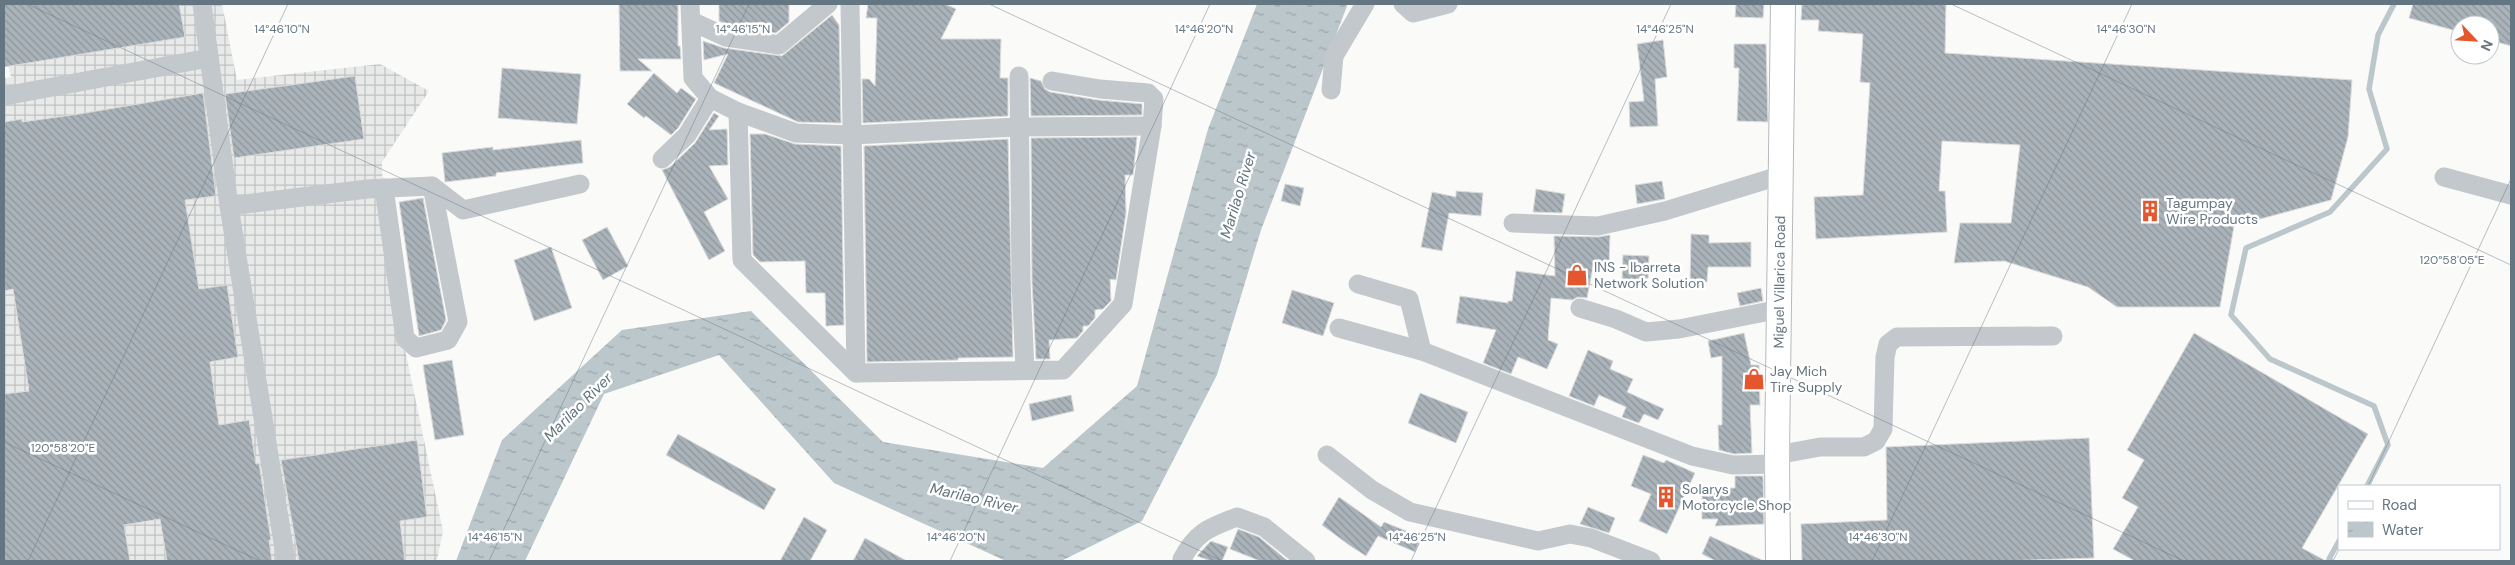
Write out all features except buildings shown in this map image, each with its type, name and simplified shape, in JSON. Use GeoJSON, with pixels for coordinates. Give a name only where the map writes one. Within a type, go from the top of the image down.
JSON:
{"type":"FeatureCollection","features":[{"type":"Feature","properties":{"kind":"main road","name":"Miguel Villarica Road"},"geometry":{"type":"LineString","coordinates":[[1778,561],[1777,459],[1783,4]]}},
{"type":"Feature","properties":{"kind":"street"},"geometry":{"type":"LineString","coordinates":[[202,4],[229,206],[286,561]]}},
{"type":"Feature","properties":{"kind":"street"},"geometry":{"type":"LineString","coordinates":[[691,12],[726,37],[779,45],[828,4]]}},
{"type":"Feature","properties":{"kind":"street"},"geometry":{"type":"LineString","coordinates":[[850,4],[856,373]]}},
{"type":"Feature","properties":{"kind":"street"},"geometry":{"type":"LineString","coordinates":[[1331,90],[1334,56],[1365,4]]}},
{"type":"Feature","properties":{"kind":"street"},"geometry":{"type":"LineString","coordinates":[[1402,4],[1413,13],[1448,4]]}},
{"type":"Feature","properties":{"kind":"street"},"geometry":{"type":"LineString","coordinates":[[691,12],[693,78],[710,98],[738,112],[796,133],[852,135],[1019,127],[1152,126]]}},
{"type":"Feature","properties":{"kind":"street"},"geometry":{"type":"LineString","coordinates":[[4,96],[209,58]]}},
{"type":"Feature","properties":{"kind":"street"},"geometry":{"type":"LineString","coordinates":[[1019,76],[1025,370]]}},
{"type":"Feature","properties":{"kind":"street"},"geometry":{"type":"LineString","coordinates":[[738,112],[742,260],[856,373],[1063,370],[1123,304],[1152,126],[1154,99],[1152,95],[1052,81]]}},
{"type":"Feature","properties":{"kind":"street"},"geometry":{"type":"LineString","coordinates":[[662,159],[687,135],[710,98]]}},
{"type":"Feature","properties":{"kind":"street"},"geometry":{"type":"LineString","coordinates":[[1513,223],[1598,226],[1665,211],[1782,176]]}},
{"type":"Feature","properties":{"kind":"street"},"geometry":{"type":"LineString","coordinates":[[2444,177],[2511,194]]}},
{"type":"Feature","properties":{"kind":"street"},"geometry":{"type":"LineString","coordinates":[[229,206],[384,188],[432,186],[464,210],[580,184]]}},
{"type":"Feature","properties":{"kind":"street"},"geometry":{"type":"LineString","coordinates":[[384,188],[406,338],[416,348],[448,340],[458,322],[432,186]]}},
{"type":"Feature","properties":{"kind":"street"},"geometry":{"type":"LineString","coordinates":[[1358,284],[1409,299],[1422,351]]}},
{"type":"Feature","properties":{"kind":"street"},"geometry":{"type":"LineString","coordinates":[[1580,308],[1616,319],[1646,332],[1679,328],[1780,309]]}},
{"type":"Feature","properties":{"kind":"street"},"geometry":{"type":"LineString","coordinates":[[1339,328],[1422,351],[1692,456],[1732,466],[1777,459],[1820,447],[1864,447],[1876,441],[1883,429],[1888,344],[1897,337],[2053,336]]}},
{"type":"Feature","properties":{"kind":"street"},"geometry":{"type":"LineString","coordinates":[[1327,455],[1372,490],[1410,512],[1538,541],[1570,534],[1577,535],[1591,538],[1651,561]]}},
{"type":"Feature","properties":{"kind":"street"},"geometry":{"type":"LineString","coordinates":[[1184,561],[1193,539],[1212,527],[1237,516],[1264,527],[1306,561]]}},
{"type":"Feature","properties":{"kind":"shaded area"},"geometry":{"type":"Polygon","coordinates":[[[4,4],[222,4],[237,80],[380,64],[429,91],[382,162],[384,249],[443,531],[437,561],[4,561],[4,78],[11,77],[4,47],[4,4]]]}},
{"type":"Feature","properties":{"kind":"water","name":"Marilao River"},"geometry":{"type":"Polygon","coordinates":[[[1257,4],[1347,4],[1347,6],[1261,230],[1217,375],[1142,521],[1061,561],[1006,561],[834,483],[719,355],[604,394],[525,561],[456,561],[502,440],[622,330],[751,311],[883,442],[1043,468],[1137,386],[1208,129],[1257,4]]]}},
{"type":"Feature","properties":{"kind":"waterway"},"geometry":{"type":"LineString","coordinates":[[2368,485],[2388,445],[2374,406],[2270,359],[2231,315],[2246,248],[2330,212],[2387,149],[2369,89],[2378,35],[2394,4]]}},
{"type":"Feature","properties":{"kind":"waterway"},"geometry":{"type":"LineString","coordinates":[[2331,561],[2329,559],[2338,543]]}},
{"type":"Feature","properties":{"kind":"place","name":"Tagumpay Wire Products"},"geometry":{"type":"Point","coordinates":[2150,211]}},
{"type":"Feature","properties":{"kind":"place","name":"INS - Ibarreta Network Solution"},"geometry":{"type":"Point","coordinates":[1577,275]}},
{"type":"Feature","properties":{"kind":"place","name":"Jay Mich Tire Supply"},"geometry":{"type":"Point","coordinates":[1754,379]}},
{"type":"Feature","properties":{"kind":"place","name":"Solarys Motorcycle Shop"},"geometry":{"type":"Point","coordinates":[1666,497]}}]}
